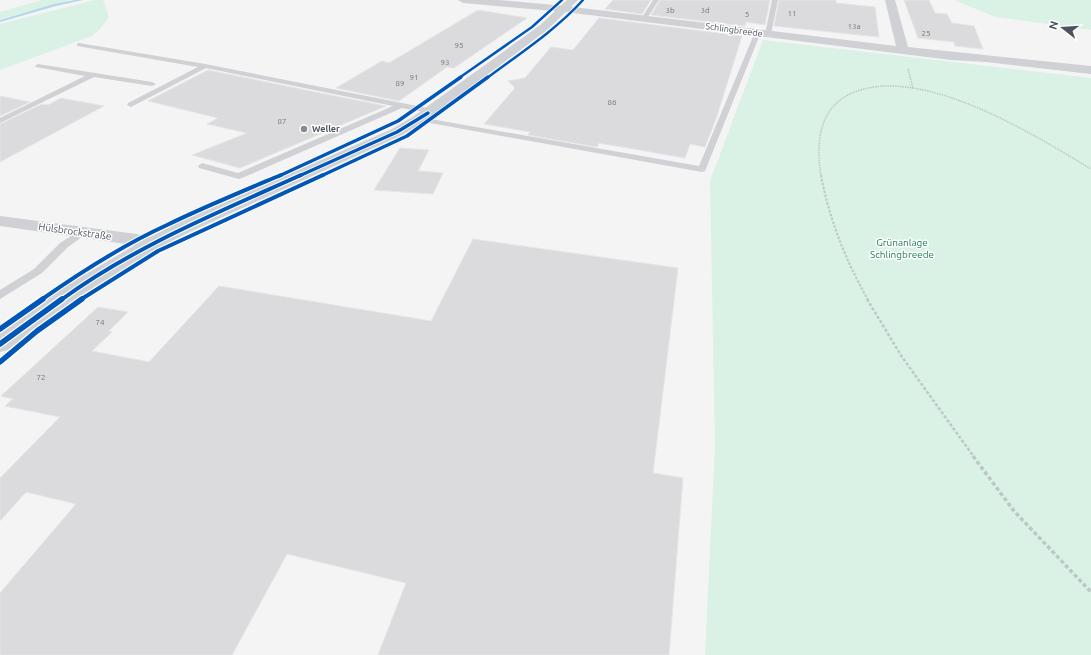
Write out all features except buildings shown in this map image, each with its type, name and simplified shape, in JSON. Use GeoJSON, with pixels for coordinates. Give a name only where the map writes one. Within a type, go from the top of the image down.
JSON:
{"type":"FeatureCollection","features":[{"type":"Feature","properties":{"kind":"street","name":"Schlingbreede"},"geometry":{"type":"LineString","coordinates":[[463,0],[569,5],[644,19],[903,50],[1091,70]]}},
{"type":"Feature","properties":{"kind":"street"},"geometry":{"type":"LineString","coordinates":[[890,0],[903,50]]}},
{"type":"Feature","properties":{"kind":"street"},"geometry":{"type":"LineString","coordinates":[[0,344],[76,289],[149,245],[185,227],[398,132],[425,115],[517,48],[569,5]]}},
{"type":"Feature","properties":{"kind":"street","name":"Hülsbrockstraße"},"geometry":{"type":"LineString","coordinates":[[0,221],[137,240],[149,245]]}},
{"type":"Feature","properties":{"kind":"lane"},"geometry":{"type":"LineString","coordinates":[[644,19],[656,0]]}},
{"type":"Feature","properties":{"kind":"lane"},"geometry":{"type":"LineString","coordinates":[[80,45],[205,66],[402,105],[425,115],[702,169],[763,33],[775,0]]}},
{"type":"Feature","properties":{"kind":"lane"},"geometry":{"type":"LineString","coordinates":[[38,66],[152,84]]}},
{"type":"Feature","properties":{"kind":"lane"},"geometry":{"type":"LineString","coordinates":[[131,105],[205,66]]}},
{"type":"Feature","properties":{"kind":"lane"},"geometry":{"type":"LineString","coordinates":[[0,121],[94,74]]}},
{"type":"Feature","properties":{"kind":"lane"},"geometry":{"type":"LineString","coordinates":[[202,166],[239,176],[402,105]]}},
{"type":"Feature","properties":{"kind":"lane"},"geometry":{"type":"LineString","coordinates":[[0,295],[38,271],[64,245],[82,232]]}},
{"type":"Feature","properties":{"kind":"path"},"geometry":{"type":"LineString","coordinates":[[911,81],[913,88]]}},
{"type":"Feature","properties":{"kind":"path"},"geometry":{"type":"LineString","coordinates":[[1091,169],[1042,140],[990,114],[951,98],[913,88],[887,85],[864,88],[843,96],[832,106],[823,122],[819,145],[823,189],[834,228],[853,272],[877,317],[908,368],[1013,510],[1091,592]]}},
{"type":"Feature","properties":{"kind":"green space"},"geometry":{"type":"Polygon","coordinates":[[[42,0],[71,0],[0,19],[0,12],[42,0]]]}},
{"type":"Feature","properties":{"kind":"green space"},"geometry":{"type":"Polygon","coordinates":[[[95,0],[103,0],[109,17],[100,29],[92,36],[0,70],[0,24],[95,0]]]}},
{"type":"Feature","properties":{"kind":"green space"},"geometry":{"type":"Polygon","coordinates":[[[954,0],[1091,0],[1091,30],[995,17],[954,0]]]}},
{"type":"Feature","properties":{"kind":"green space","name":"Grünanlage Schlingbreede"},"geometry":{"type":"Polygon","coordinates":[[[763,40],[1091,78],[1091,655],[705,655],[715,445],[710,181],[763,40]]]}},
{"type":"Feature","properties":{"kind":"waterway"},"geometry":{"type":"LineString","coordinates":[[0,21],[55,5],[81,0]]}},
{"type":"Feature","properties":{"kind":"cycle path"},"geometry":{"type":"LineString","coordinates":[[0,329],[65,283],[137,240],[166,225],[320,158],[398,121],[532,27],[562,0]]}},
{"type":"Feature","properties":{"kind":"cycle path"},"geometry":{"type":"LineString","coordinates":[[0,362],[18,346],[76,302],[158,251],[407,136],[526,49],[574,10],[583,0]]}},
{"type":"Feature","properties":{"kind":"cycle path"},"geometry":{"type":"LineString","coordinates":[[0,344],[76,289],[149,245],[185,227],[397,132],[428,113]]}},
{"type":"Feature","properties":{"kind":"place","name":"Weller"},"geometry":{"type":"Point","coordinates":[304,129]}}]}
